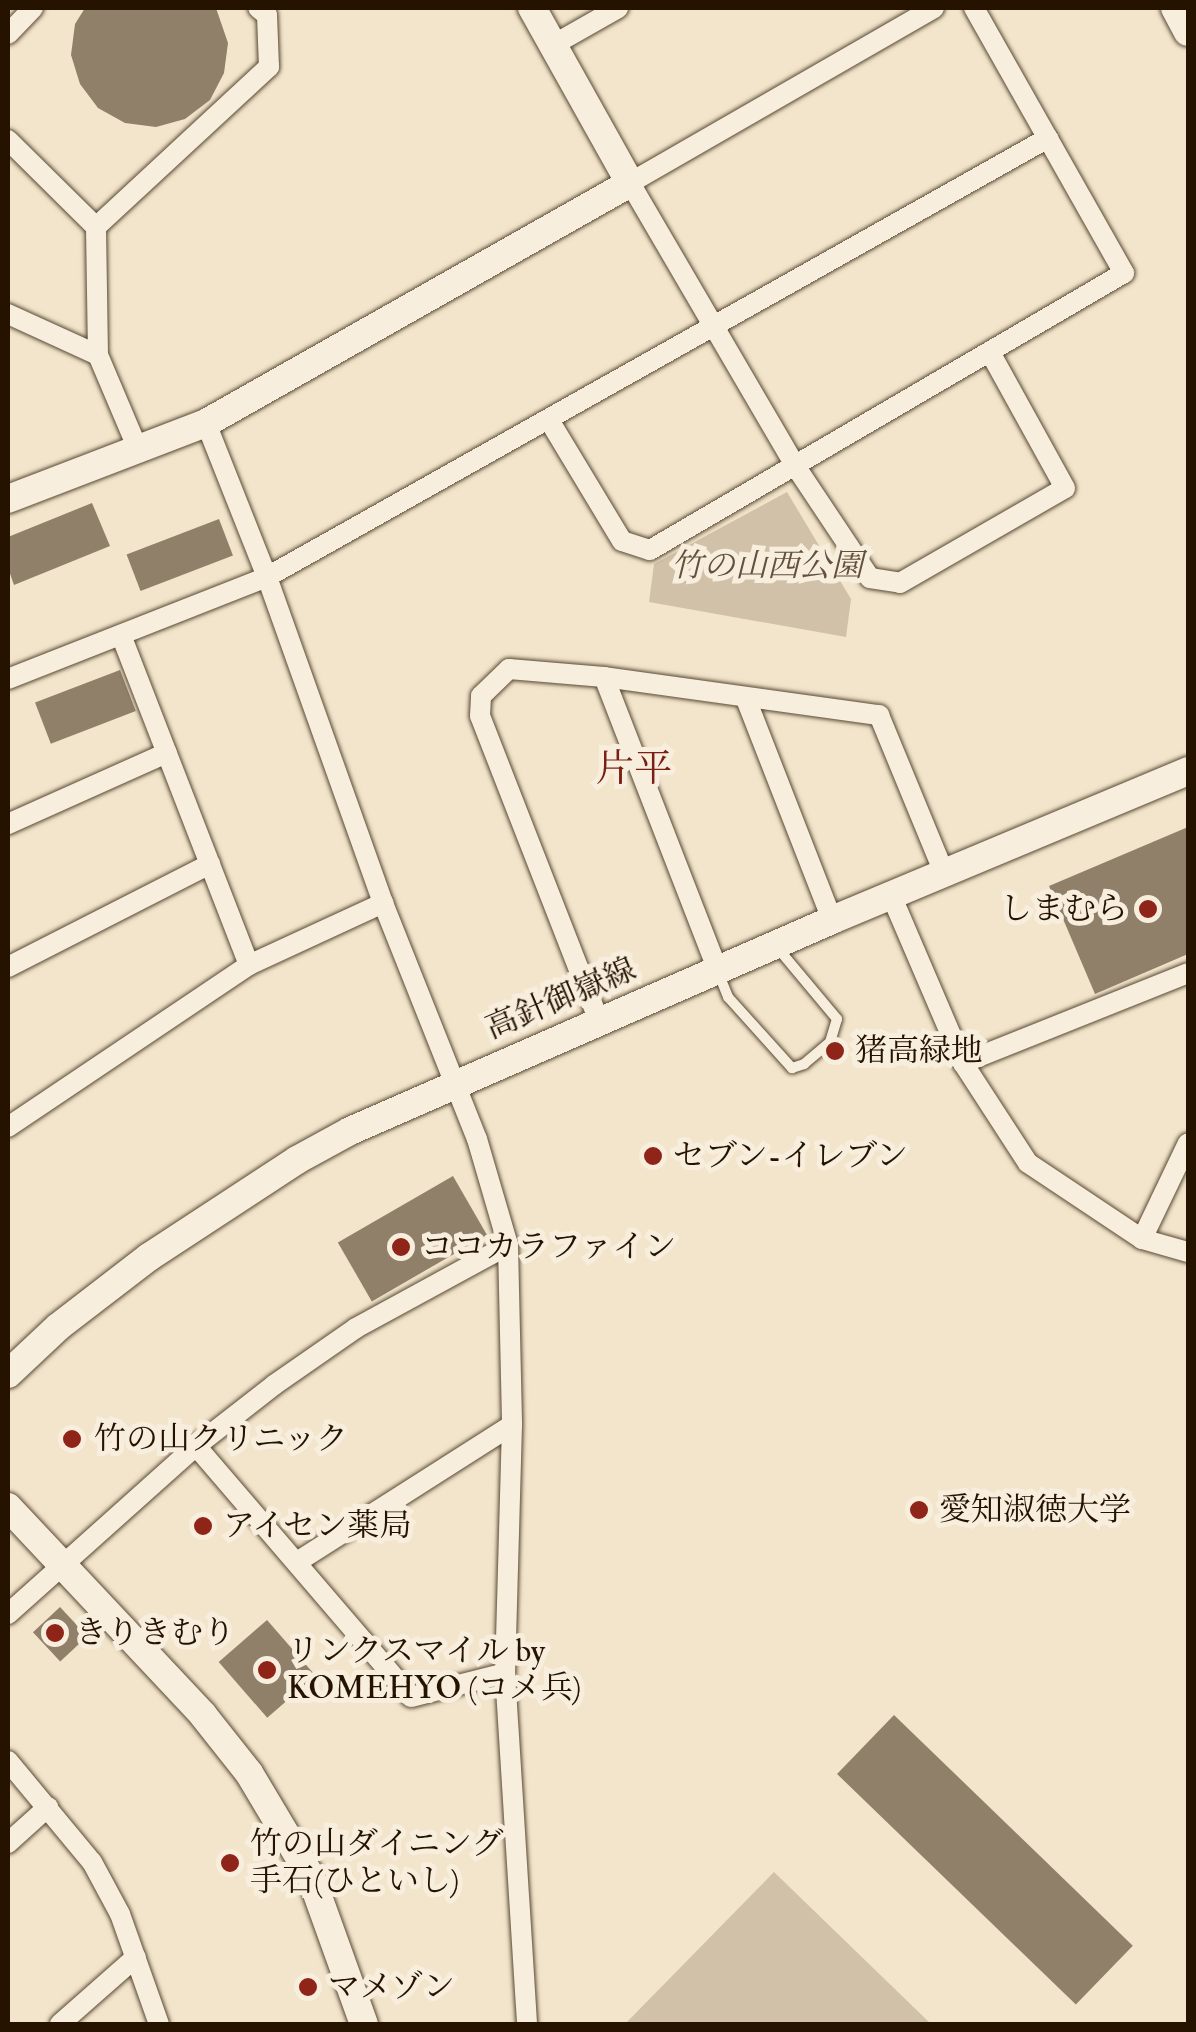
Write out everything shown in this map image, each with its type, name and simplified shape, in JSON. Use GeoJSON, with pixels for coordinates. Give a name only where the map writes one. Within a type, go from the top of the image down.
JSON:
{"type":"FeatureCollection","features":[{"type":"Feature","properties":{"kind":"street"},"geometry":{"type":"LineString","coordinates":[[8,34],[33,8]]}},
{"type":"Feature","properties":{"kind":"street"},"geometry":{"type":"LineString","coordinates":[[96,227],[269,67],[266,15],[258,8]]}},
{"type":"Feature","properties":{"kind":"street"},"geometry":{"type":"LineString","coordinates":[[532,8],[794,464],[870,578],[900,583],[1065,488],[990,352]]}},
{"type":"Feature","properties":{"kind":"street"},"geometry":{"type":"LineString","coordinates":[[554,44],[618,8]]}},
{"type":"Feature","properties":{"kind":"street"},"geometry":{"type":"LineString","coordinates":[[8,498],[137,446],[206,424],[934,8]]}},
{"type":"Feature","properties":{"kind":"street"},"geometry":{"type":"LineString","coordinates":[[549,420],[622,541],[650,550],[1124,273],[974,8]]}},
{"type":"Feature","properties":{"kind":"street"},"geometry":{"type":"LineString","coordinates":[[1175,8],[1188,32]]}},
{"type":"Feature","properties":{"kind":"street"},"geometry":{"type":"LineString","coordinates":[[8,680],[267,577],[1048,138]]}},
{"type":"Feature","properties":{"kind":"street"},"geometry":{"type":"LineString","coordinates":[[8,140],[96,227],[98,355],[137,446]]}},
{"type":"Feature","properties":{"kind":"street"},"geometry":{"type":"LineString","coordinates":[[8,314],[98,355]]}},
{"type":"Feature","properties":{"kind":"street"},"geometry":{"type":"LineString","coordinates":[[206,424],[267,577],[383,903],[477,1139],[508,1245],[512,1426],[505,1673],[527,2024]]}},
{"type":"Feature","properties":{"kind":"street"},"geometry":{"type":"LineString","coordinates":[[120,635],[249,966]]}},
{"type":"Feature","properties":{"kind":"street"},"geometry":{"type":"LineString","coordinates":[[599,1021],[480,716],[481,696],[509,669],[604,677],[746,700],[879,715],[944,873]]}},
{"type":"Feature","properties":{"kind":"street"},"geometry":{"type":"LineString","coordinates":[[604,677],[718,971]]}},
{"type":"Feature","properties":{"kind":"street"},"geometry":{"type":"LineString","coordinates":[[746,700],[832,920]]}},
{"type":"Feature","properties":{"kind":"street"},"geometry":{"type":"LineString","coordinates":[[8,824],[167,753]]}},
{"type":"Feature","properties":{"kind":"street","name":"高針御嶽線"},"geometry":{"type":"LineString","coordinates":[[8,1374],[58,1328],[134,1269],[246,1193],[350,1131],[832,920],[1188,771]]}},
{"type":"Feature","properties":{"kind":"street"},"geometry":{"type":"LineString","coordinates":[[8,968],[210,864]]}},
{"type":"Feature","properties":{"kind":"street"},"geometry":{"type":"LineString","coordinates":[[891,896],[963,1063],[1028,1163],[1142,1239],[1188,1252]]}},
{"type":"Feature","properties":{"kind":"street"},"geometry":{"type":"LineString","coordinates":[[8,1127],[249,966],[383,903]]}},
{"type":"Feature","properties":{"kind":"street"},"geometry":{"type":"LineString","coordinates":[[963,1063],[1188,973]]}},
{"type":"Feature","properties":{"kind":"street"},"geometry":{"type":"LineString","coordinates":[[1142,1239],[1188,1143]]}},
{"type":"Feature","properties":{"kind":"street"},"geometry":{"type":"LineString","coordinates":[[8,1614],[196,1446],[356,1328],[508,1245]]}},
{"type":"Feature","properties":{"kind":"street"},"geometry":{"type":"LineString","coordinates":[[297,1562],[512,1426]]}},
{"type":"Feature","properties":{"kind":"street"},"geometry":{"type":"LineString","coordinates":[[196,1446],[411,1697],[505,1673]]}},
{"type":"Feature","properties":{"kind":"street"},"geometry":{"type":"LineString","coordinates":[[8,1507],[60,1568],[203,1716],[249,1773],[311,1877],[364,2024]]}},
{"type":"Feature","properties":{"kind":"street"},"geometry":{"type":"LineString","coordinates":[[8,1761],[92,1862],[120,1914],[159,2024]]}},
{"type":"Feature","properties":{"kind":"street"},"geometry":{"type":"LineString","coordinates":[[8,1843],[48,1808]]}},
{"type":"Feature","properties":{"kind":"street"},"geometry":{"type":"LineString","coordinates":[[60,2024],[136,1957]]}},
{"type":"Feature","properties":{"kind":"lane"},"geometry":{"type":"LineString","coordinates":[[718,971],[728,997],[792,1068],[804,1064],[830,1042],[837,1018],[775,946]]}},
{"type":"Feature","properties":{"kind":"green space","name":"竹の山西公園"},"geometry":{"type":"Polygon","coordinates":[[[787,492],[851,599],[846,637],[649,602],[654,564],[787,492]]]}},
{"type":"Feature","properties":{"kind":"green space"},"geometry":{"type":"Polygon","coordinates":[[[774,1872],[931,2024],[625,2024],[774,1872]]]}},
{"type":"Feature","properties":{"kind":"building"},"geometry":{"type":"Polygon","coordinates":[[[85,8],[216,8],[228,43],[224,73],[210,100],[185,119],[156,127],[125,123],[98,108],[80,84],[71,55],[75,24],[85,8]]]}},
{"type":"Feature","properties":{"kind":"building"},"geometry":{"type":"Polygon","coordinates":[[[92,503],[110,546],[14,585],[8,568],[8,537],[92,503]]]}},
{"type":"Feature","properties":{"kind":"building"},"geometry":{"type":"Polygon","coordinates":[[[219,519],[233,555],[141,591],[127,554],[219,519]]]}},
{"type":"Feature","properties":{"kind":"building"},"geometry":{"type":"Polygon","coordinates":[[[120,670],[136,711],[51,744],[35,703],[120,670]]]}},
{"type":"Feature","properties":{"kind":"building"},"geometry":{"type":"Polygon","coordinates":[[[1188,827],[1188,954],[1095,994],[1049,886],[1188,827]]]}},
{"type":"Feature","properties":{"kind":"building"},"geometry":{"type":"Polygon","coordinates":[[[453,1176],[487,1235],[372,1301],[338,1242],[453,1176]]]}},
{"type":"Feature","properties":{"kind":"building"},"geometry":{"type":"Polygon","coordinates":[[[60,1607],[87,1636],[60,1661],[33,1632],[60,1607]]]}},
{"type":"Feature","properties":{"kind":"building","name":"リンクスマイル by KOMEHYO (コメ兵)"},"geometry":{"type":"Polygon","coordinates":[[[267,1620],[316,1676],[267,1718],[219,1662],[267,1620]]]}},
{"type":"Feature","properties":{"kind":"building"},"geometry":{"type":"Polygon","coordinates":[[[894,1715],[1133,1946],[1076,2005],[837,1774],[894,1715]]]}},
{"type":"Feature","properties":{"kind":"place","name":"しまむら"},"geometry":{"type":"Point","coordinates":[1148,909]}},
{"type":"Feature","properties":{"kind":"place","name":"猪高緑地"},"geometry":{"type":"Point","coordinates":[835,1051]}},
{"type":"Feature","properties":{"kind":"place","name":"セブン-イレブン"},"geometry":{"type":"Point","coordinates":[653,1156]}},
{"type":"Feature","properties":{"kind":"place","name":"ココカラファイン"},"geometry":{"type":"Point","coordinates":[401,1247]}},
{"type":"Feature","properties":{"kind":"place","name":"竹の山クリニック"},"geometry":{"type":"Point","coordinates":[72,1439]}},
{"type":"Feature","properties":{"kind":"place","name":"愛知淑徳大学"},"geometry":{"type":"Point","coordinates":[919,1510]}},
{"type":"Feature","properties":{"kind":"place","name":"アイセン薬局"},"geometry":{"type":"Point","coordinates":[203,1526]}},
{"type":"Feature","properties":{"kind":"place","name":"きりきむり"},"geometry":{"type":"Point","coordinates":[55,1633]}},
{"type":"Feature","properties":{"kind":"place","name":"リンクスマイル by KOMEHYO (コメ兵)"},"geometry":{"type":"Point","coordinates":[267,1670]}},
{"type":"Feature","properties":{"kind":"place","name":"竹の山ダイニング 手石(ひといし)"},"geometry":{"type":"Point","coordinates":[230,1863]}},
{"type":"Feature","properties":{"kind":"place","name":"マメゾン"},"geometry":{"type":"Point","coordinates":[308,1987]}},
{"type":"Feature","properties":{"kind":"district","name":"片平"},"geometry":{"type":"Point","coordinates":[634,770]}}]}
